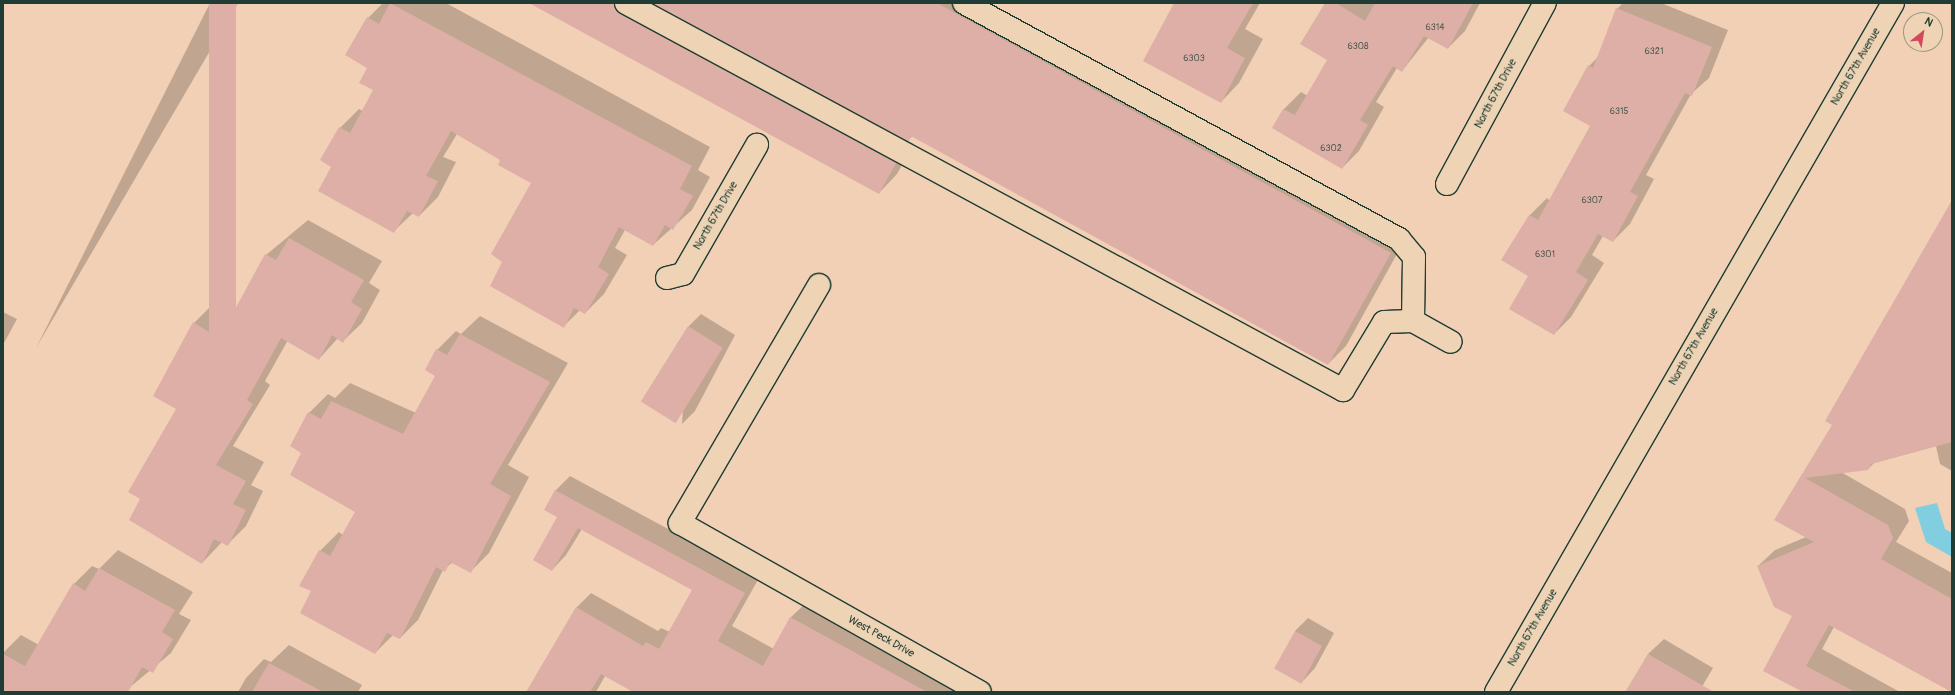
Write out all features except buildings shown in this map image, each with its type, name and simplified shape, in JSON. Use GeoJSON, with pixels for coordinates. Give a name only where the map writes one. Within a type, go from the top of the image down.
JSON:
{"type":"FeatureCollection","features":[{"type":"Feature","properties":{"kind":"main road"},"geometry":{"type":"LineString","coordinates":[[626,3],[1343,390],[1384,322],[1413,321],[1451,342]]}},
{"type":"Feature","properties":{"kind":"main road"},"geometry":{"type":"LineString","coordinates":[[964,3],[1399,239],[1414,257],[1413,321]]}},
{"type":"Feature","properties":{"kind":"main road","name":"North 67th Drive"},"geometry":{"type":"LineString","coordinates":[[1447,184],[1545,3]]}},
{"type":"Feature","properties":{"kind":"main road","name":"North 67th Avenue"},"geometry":{"type":"LineString","coordinates":[[1496,692],[1893,3]]}},
{"type":"Feature","properties":{"kind":"main road","name":"North 67th Drive"},"geometry":{"type":"LineString","coordinates":[[667,278],[683,274],[757,145]]}},
{"type":"Feature","properties":{"kind":"main road","name":"West Peck Drive"},"geometry":{"type":"LineString","coordinates":[[819,285],[680,523],[782,583],[980,692]]}},
{"type":"Feature","properties":{"kind":"water"},"geometry":{"type":"Polygon","coordinates":[[[1937,503],[1945,529],[1952,533],[1952,557],[1926,542],[1915,508],[1937,503]]]}}]}
